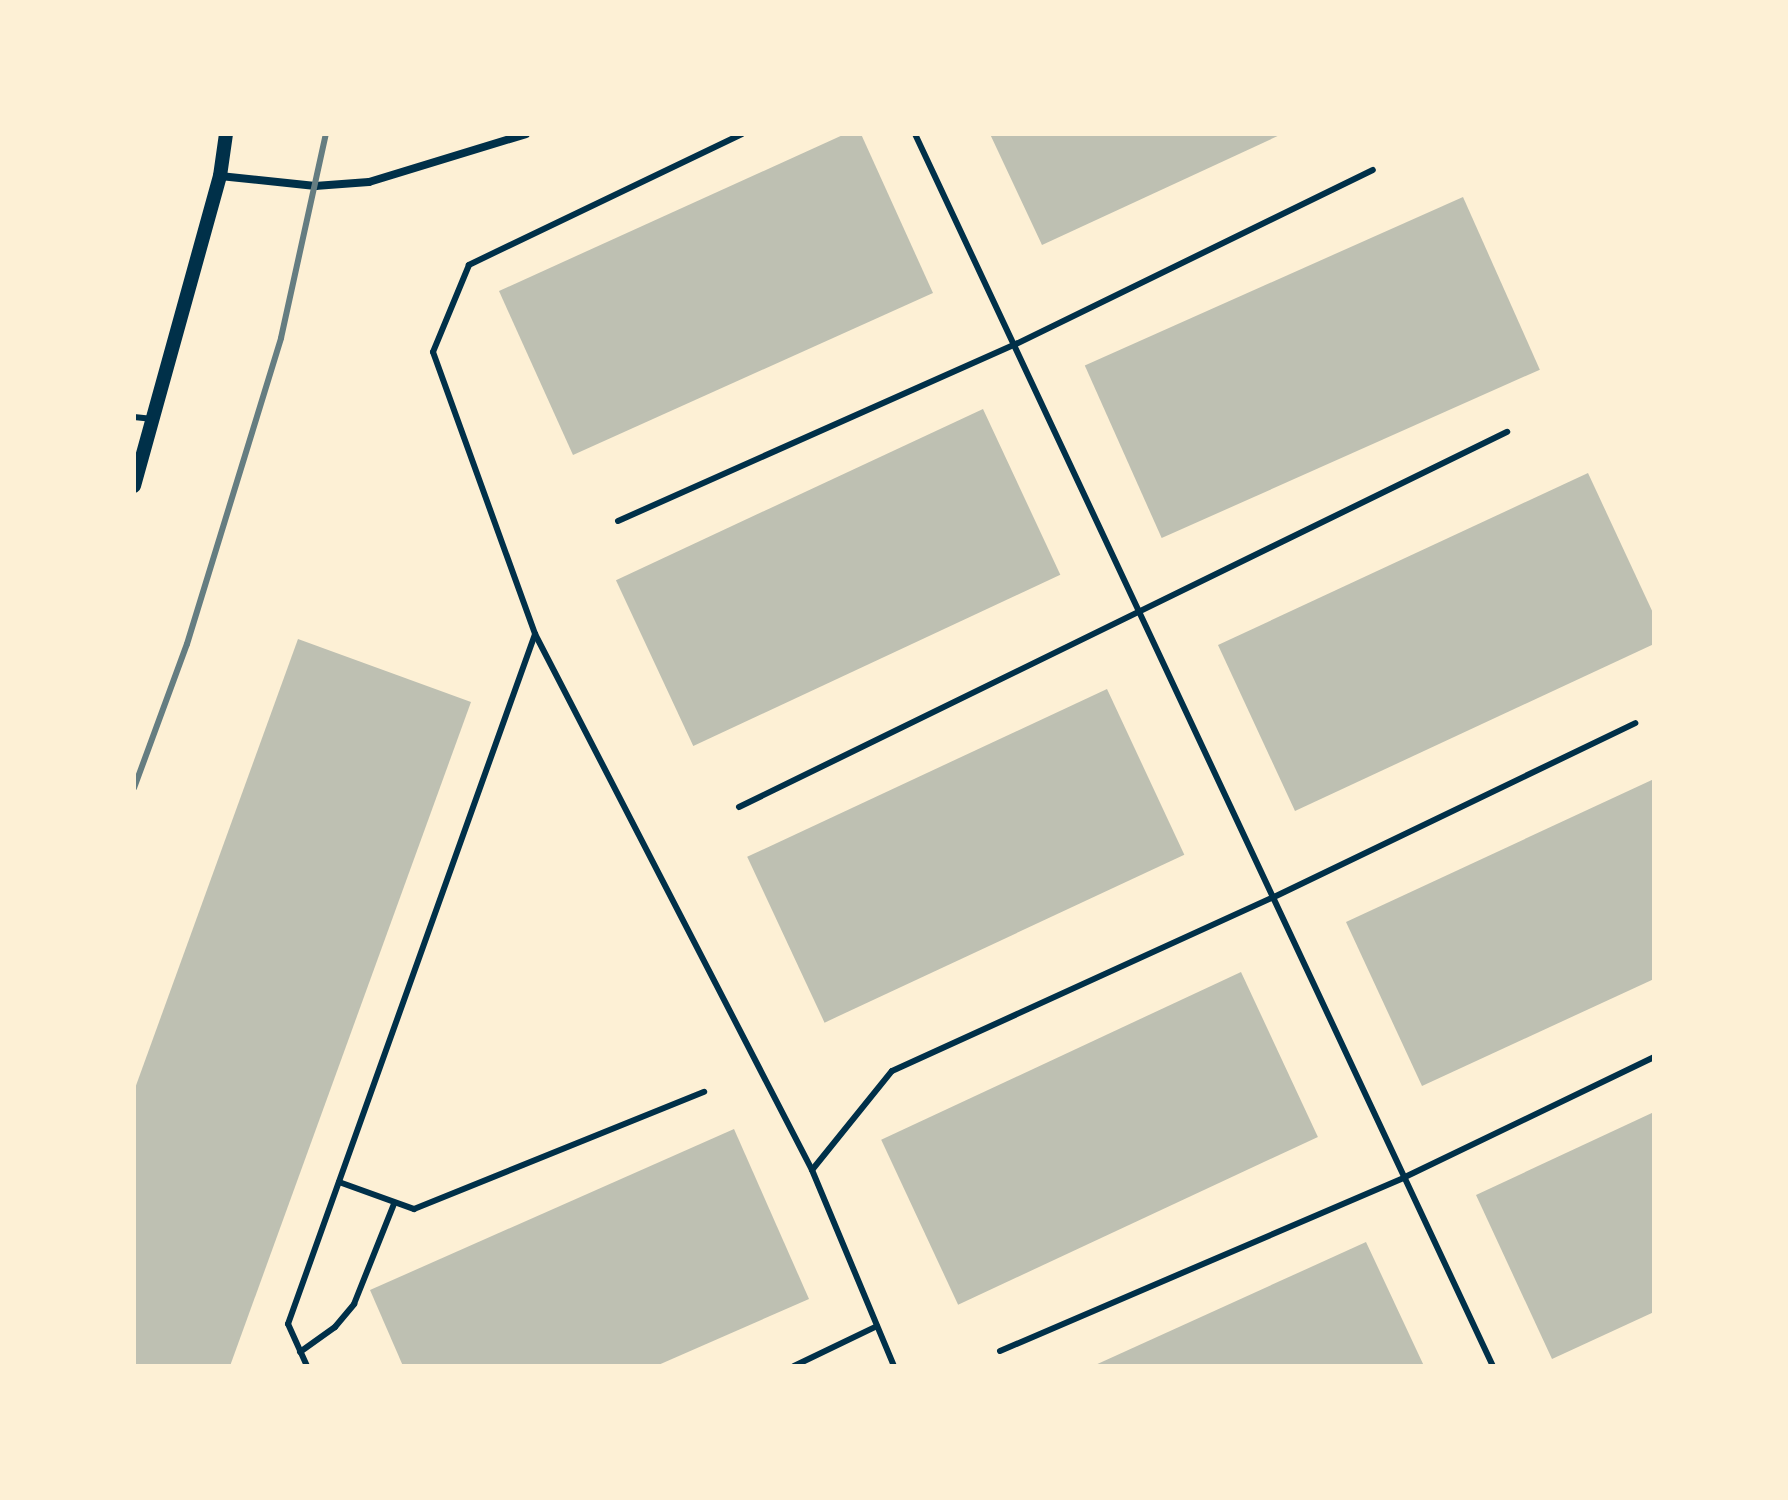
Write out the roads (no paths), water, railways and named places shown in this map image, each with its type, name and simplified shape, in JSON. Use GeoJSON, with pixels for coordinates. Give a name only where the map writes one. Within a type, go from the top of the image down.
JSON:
{"type":"FeatureCollection","features":[{"type":"Feature","properties":{"kind":"street"},"geometry":{"type":"LineString","coordinates":[[134,486],[220,176],[226,134]]}},
{"type":"Feature","properties":{"kind":"street"},"geometry":{"type":"LineString","coordinates":[[220,176],[315,186],[369,182],[526,134]]}},
{"type":"Feature","properties":{"kind":"lane"},"geometry":{"type":"LineString","coordinates":[[742,134],[469,265],[433,352],[535,634],[812,1170],[894,1366]]}},
{"type":"Feature","properties":{"kind":"lane"},"geometry":{"type":"LineString","coordinates":[[915,134],[1493,1366]]}},
{"type":"Feature","properties":{"kind":"lane"},"geometry":{"type":"LineString","coordinates":[[618,521],[1016,344],[1373,170]]}},
{"type":"Feature","properties":{"kind":"lane"},"geometry":{"type":"LineString","coordinates":[[134,417],[153,419]]}},
{"type":"Feature","properties":{"kind":"lane"},"geometry":{"type":"LineString","coordinates":[[739,807],[1507,432]]}},
{"type":"Feature","properties":{"kind":"lane"},"geometry":{"type":"LineString","coordinates":[[307,1366],[288,1324],[535,634]]}},
{"type":"Feature","properties":{"kind":"lane"},"geometry":{"type":"LineString","coordinates":[[812,1170],[892,1071],[1274,897],[1635,723]]}},
{"type":"Feature","properties":{"kind":"lane"},"geometry":{"type":"LineString","coordinates":[[1000,1351],[1405,1177],[1654,1057]]}},
{"type":"Feature","properties":{"kind":"lane"},"geometry":{"type":"LineString","coordinates":[[339,1182],[414,1209],[704,1092]]}},
{"type":"Feature","properties":{"kind":"lane"},"geometry":{"type":"LineString","coordinates":[[300,1352],[335,1327],[354,1304],[394,1204]]}},
{"type":"Feature","properties":{"kind":"lane"},"geometry":{"type":"LineString","coordinates":[[794,1366],[877,1326]]}},
{"type":"Feature","properties":{"kind":"railway"},"geometry":{"type":"LineString","coordinates":[[134,788],[187,644],[281,338],[326,134]]}}]}
